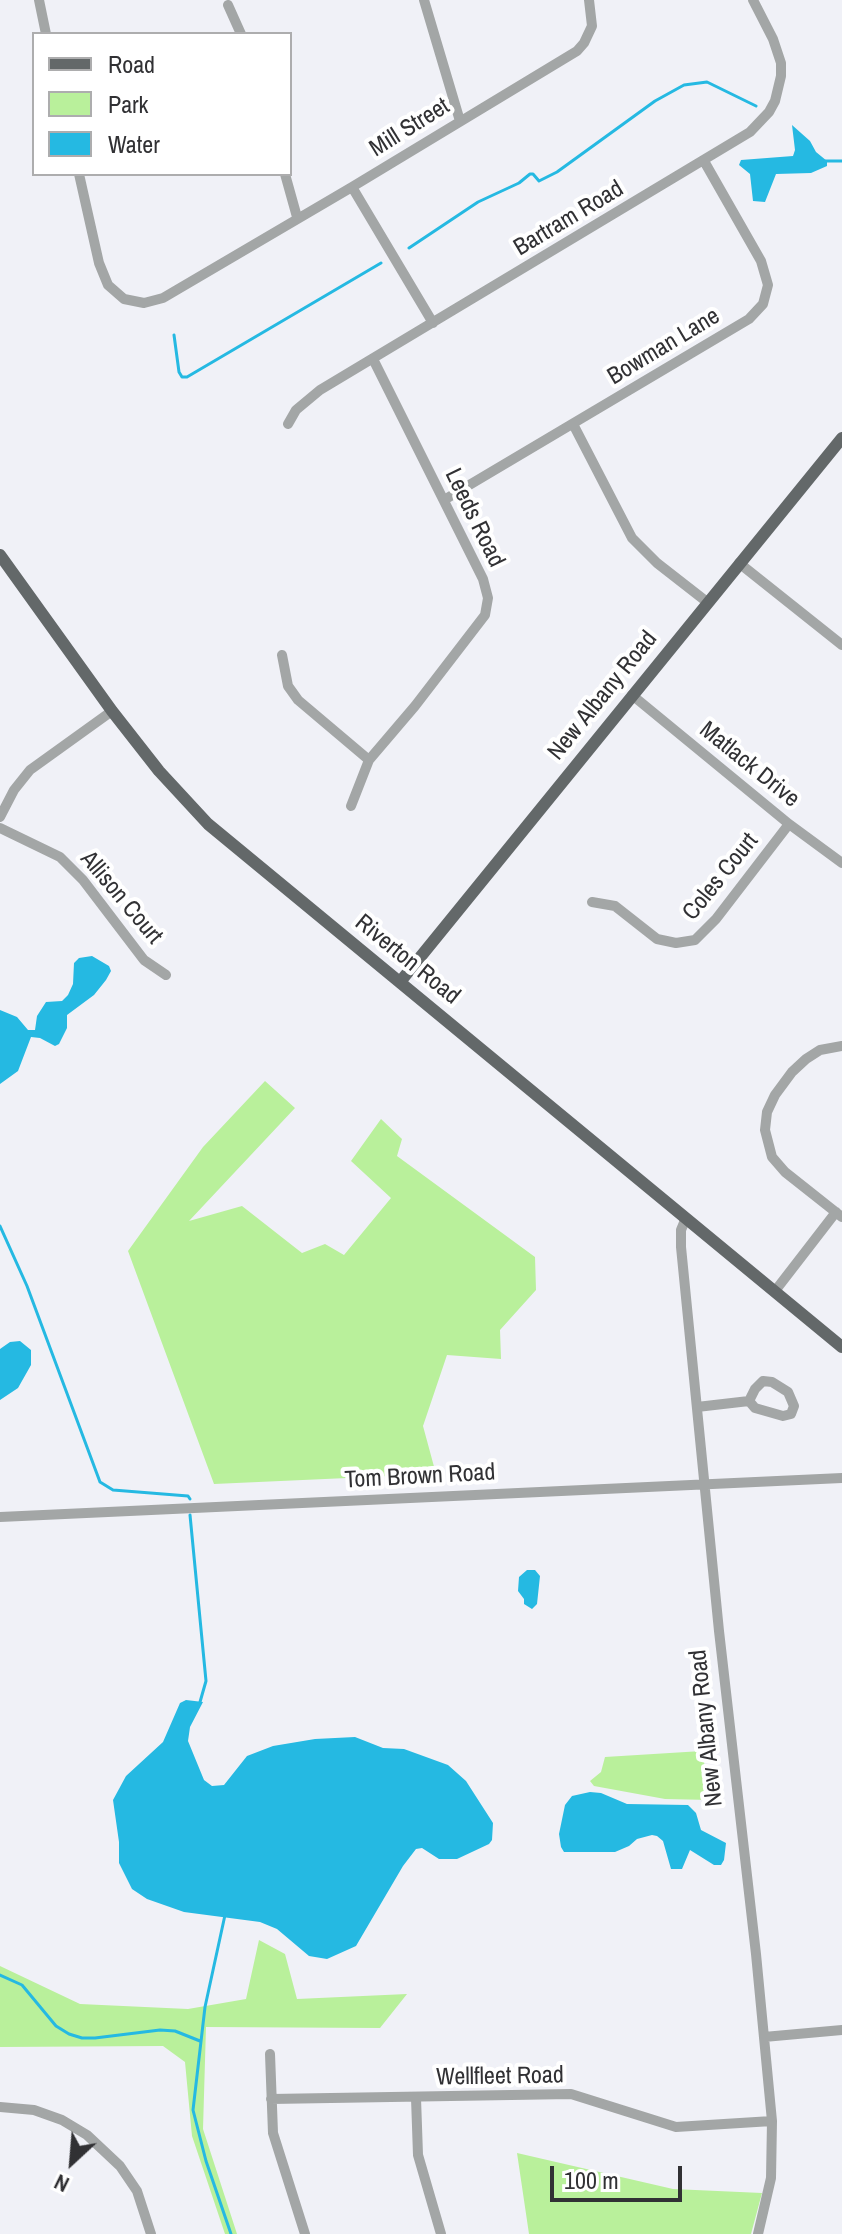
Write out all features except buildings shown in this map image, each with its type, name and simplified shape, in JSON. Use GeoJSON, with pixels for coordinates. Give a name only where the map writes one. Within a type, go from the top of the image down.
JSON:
{"type":"FeatureCollection","features":[{"type":"Feature","properties":{"kind":"main road","name":"New Albany Road"},"geometry":{"type":"LineString","coordinates":[[400,982],[842,438]]}},
{"type":"Feature","properties":{"kind":"main road","name":"Riverton Road"},"geometry":{"type":"LineString","coordinates":[[0,555],[112,711],[159,771],[208,824],[842,1347]]}},
{"type":"Feature","properties":{"kind":"street"},"geometry":{"type":"LineString","coordinates":[[39,0],[46,32]]}},
{"type":"Feature","properties":{"kind":"street"},"geometry":{"type":"LineString","coordinates":[[424,0],[460,121]]}},
{"type":"Feature","properties":{"kind":"street","name":"Mill Street"},"geometry":{"type":"LineString","coordinates":[[79,176],[99,263],[108,285],[124,299],[144,303],[163,298],[577,51],[592,26],[589,0]]}},
{"type":"Feature","properties":{"kind":"street","name":"Bartram Road"},"geometry":{"type":"LineString","coordinates":[[288,424],[296,410],[311,396],[704,161],[760,123],[780,88],[781,63],[753,0]]}},
{"type":"Feature","properties":{"kind":"street"},"geometry":{"type":"LineString","coordinates":[[228,5],[240,32]]}},
{"type":"Feature","properties":{"kind":"street","name":"Bowman Lane"},"geometry":{"type":"LineString","coordinates":[[444,500],[749,319],[763,304],[768,285],[761,261],[704,161]]}},
{"type":"Feature","properties":{"kind":"street"},"geometry":{"type":"LineString","coordinates":[[286,176],[297,217]]}},
{"type":"Feature","properties":{"kind":"street"},"geometry":{"type":"LineString","coordinates":[[352,187],[433,323]]}},
{"type":"Feature","properties":{"kind":"street","name":"Leeds Road"},"geometry":{"type":"LineString","coordinates":[[351,806],[369,760],[424,695],[485,615],[487,607],[483,579],[373,359]]}},
{"type":"Feature","properties":{"kind":"street"},"geometry":{"type":"LineString","coordinates":[[573,424],[632,538],[657,563],[707,602]]}},
{"type":"Feature","properties":{"kind":"street"},"geometry":{"type":"LineString","coordinates":[[739,563],[842,645]]}},
{"type":"Feature","properties":{"kind":"street"},"geometry":{"type":"LineString","coordinates":[[282,655],[288,686],[298,700],[369,760]]}},
{"type":"Feature","properties":{"kind":"street","name":"Matlack Drive"},"geometry":{"type":"LineString","coordinates":[[632,695],[789,824],[842,863]]}},
{"type":"Feature","properties":{"kind":"street"},"geometry":{"type":"LineString","coordinates":[[0,817],[14,790],[30,770],[112,711]]}},
{"type":"Feature","properties":{"kind":"street","name":"Coles Court"},"geometry":{"type":"LineString","coordinates":[[592,902],[615,906],[657,939],[676,943],[695,940],[716,919],[789,824]]}},
{"type":"Feature","properties":{"kind":"street","name":"Allison Court"},"geometry":{"type":"LineString","coordinates":[[0,828],[60,857],[83,880],[144,960],[166,975]]}},
{"type":"Feature","properties":{"kind":"street"},"geometry":{"type":"LineString","coordinates":[[775,1291],[839,1215],[785,1172],[772,1157],[765,1130],[767,1112],[775,1095],[806,1059],[820,1050],[842,1046]]}},
{"type":"Feature","properties":{"kind":"street","name":"New Albany Road"},"geometry":{"type":"LineString","coordinates":[[686,1218],[681,1230],[681,1247],[772,2121],[771,2178],[758,2234]]}},
{"type":"Feature","properties":{"kind":"street"},"geometry":{"type":"LineString","coordinates":[[697,1407],[749,1401]]}},
{"type":"Feature","properties":{"kind":"street","name":"Tom Brown Road"},"geometry":{"type":"LineString","coordinates":[[0,1517],[842,1478]]}},
{"type":"Feature","properties":{"kind":"street"},"geometry":{"type":"LineString","coordinates":[[764,2037],[842,2030]]}},
{"type":"Feature","properties":{"kind":"street"},"geometry":{"type":"LineString","coordinates":[[270,2054],[273,2133],[305,2234]]}},
{"type":"Feature","properties":{"kind":"street","name":"Wellfleet Road"},"geometry":{"type":"LineString","coordinates":[[271,2099],[571,2094],[676,2127],[772,2121]]}},
{"type":"Feature","properties":{"kind":"street"},"geometry":{"type":"LineString","coordinates":[[416,2098],[418,2155],[441,2234]]}},
{"type":"Feature","properties":{"kind":"street"},"geometry":{"type":"LineString","coordinates":[[0,2107],[34,2110],[62,2120],[87,2135],[120,2166],[137,2191],[151,2234]]}},
{"type":"Feature","properties":{"kind":"green space"},"geometry":{"type":"Polygon","coordinates":[[[265,1081],[295,1108],[189,1221],[242,1206],[302,1253],[325,1244],[344,1255],[391,1198],[351,1161],[381,1119],[402,1139],[397,1156],[535,1257],[536,1290],[500,1330],[501,1359],[447,1355],[423,1426],[436,1474],[214,1484],[128,1251],[203,1147],[265,1081]]]}},
{"type":"Feature","properties":{"kind":"green space"},"geometry":{"type":"Polygon","coordinates":[[[702,1751],[711,1800],[665,1799],[594,1786],[590,1781],[601,1772],[605,1757],[702,1751]]]}},
{"type":"Feature","properties":{"kind":"green space"},"geometry":{"type":"Polygon","coordinates":[[[259,1940],[285,1954],[297,1999],[407,1994],[380,2028],[206,2027],[203,2129],[237,2234],[225,2234],[192,2136],[185,2062],[163,2046],[0,2047],[0,1966],[80,2004],[188,2009],[246,1999],[259,1940]]]}},
{"type":"Feature","properties":{"kind":"green space"},"geometry":{"type":"Polygon","coordinates":[[[517,2153],[673,2189],[762,2193],[751,2234],[529,2234],[517,2153]]]}},
{"type":"Feature","properties":{"kind":"water"},"geometry":{"type":"Polygon","coordinates":[[[792,125],[810,141],[816,152],[827,161],[827,166],[811,173],[776,174],[765,202],[753,201],[750,174],[739,165],[741,160],[793,156],[792,125]]]}},
{"type":"Feature","properties":{"kind":"water"},"geometry":{"type":"Polygon","coordinates":[[[92,956],[109,966],[111,971],[106,980],[94,995],[67,1015],[67,1028],[59,1044],[55,1046],[31,1037],[18,1071],[0,1084],[0,1010],[17,1017],[28,1030],[35,1030],[37,1016],[46,1002],[62,1001],[68,995],[73,984],[74,963],[79,958],[92,956]]]}},
{"type":"Feature","properties":{"kind":"water"},"geometry":{"type":"Polygon","coordinates":[[[20,1341],[31,1350],[31,1365],[18,1388],[0,1400],[0,1349],[10,1342],[20,1341]]]}},
{"type":"Feature","properties":{"kind":"water"},"geometry":{"type":"Polygon","coordinates":[[[527,1570],[535,1570],[540,1576],[537,1604],[532,1609],[524,1604],[518,1591],[519,1577],[527,1570]]]}},
{"type":"Feature","properties":{"kind":"water"},"geometry":{"type":"Polygon","coordinates":[[[186,1700],[203,1702],[190,1727],[188,1741],[204,1780],[212,1786],[224,1785],[247,1756],[273,1746],[355,1737],[383,1748],[404,1749],[448,1765],[466,1781],[493,1823],[492,1840],[457,1859],[439,1859],[422,1848],[416,1849],[356,1946],[327,1959],[309,1956],[277,1929],[260,1922],[184,1912],[147,1899],[132,1889],[119,1863],[113,1800],[126,1776],[163,1742],[180,1703],[186,1700]]]}},
{"type":"Feature","properties":{"kind":"water"},"geometry":{"type":"Polygon","coordinates":[[[601,1793],[627,1804],[688,1805],[696,1813],[701,1830],[726,1843],[724,1860],[721,1865],[714,1865],[690,1850],[682,1869],[671,1869],[663,1841],[652,1835],[637,1839],[615,1852],[564,1852],[559,1834],[565,1805],[572,1796],[601,1793]]]}},
{"type":"Feature","properties":{"kind":"waterway"},"geometry":{"type":"LineString","coordinates":[[409,248],[478,202],[519,183],[530,174],[539,181],[557,172],[655,101],[684,85],[707,82],[756,106]]}},
{"type":"Feature","properties":{"kind":"waterway"},"geometry":{"type":"LineString","coordinates":[[825,161],[842,161]]}},
{"type":"Feature","properties":{"kind":"waterway"},"geometry":{"type":"LineString","coordinates":[[174,335],[179,372],[182,377],[187,377],[381,263]]}},
{"type":"Feature","properties":{"kind":"waterway"},"geometry":{"type":"LineString","coordinates":[[0,1226],[27,1286],[100,1482],[113,1490],[188,1496],[190,1499]]}},
{"type":"Feature","properties":{"kind":"waterway"},"geometry":{"type":"LineString","coordinates":[[190,1515],[206,1681],[200,1702]]}},
{"type":"Feature","properties":{"kind":"waterway"},"geometry":{"type":"LineString","coordinates":[[225,1915],[205,2007],[193,2110],[206,2161],[231,2234]]}},
{"type":"Feature","properties":{"kind":"waterway"},"geometry":{"type":"LineString","coordinates":[[0,1975],[22,1985],[56,2026],[69,2034],[95,2038],[160,2030],[175,2031],[200,2041]]}}]}
